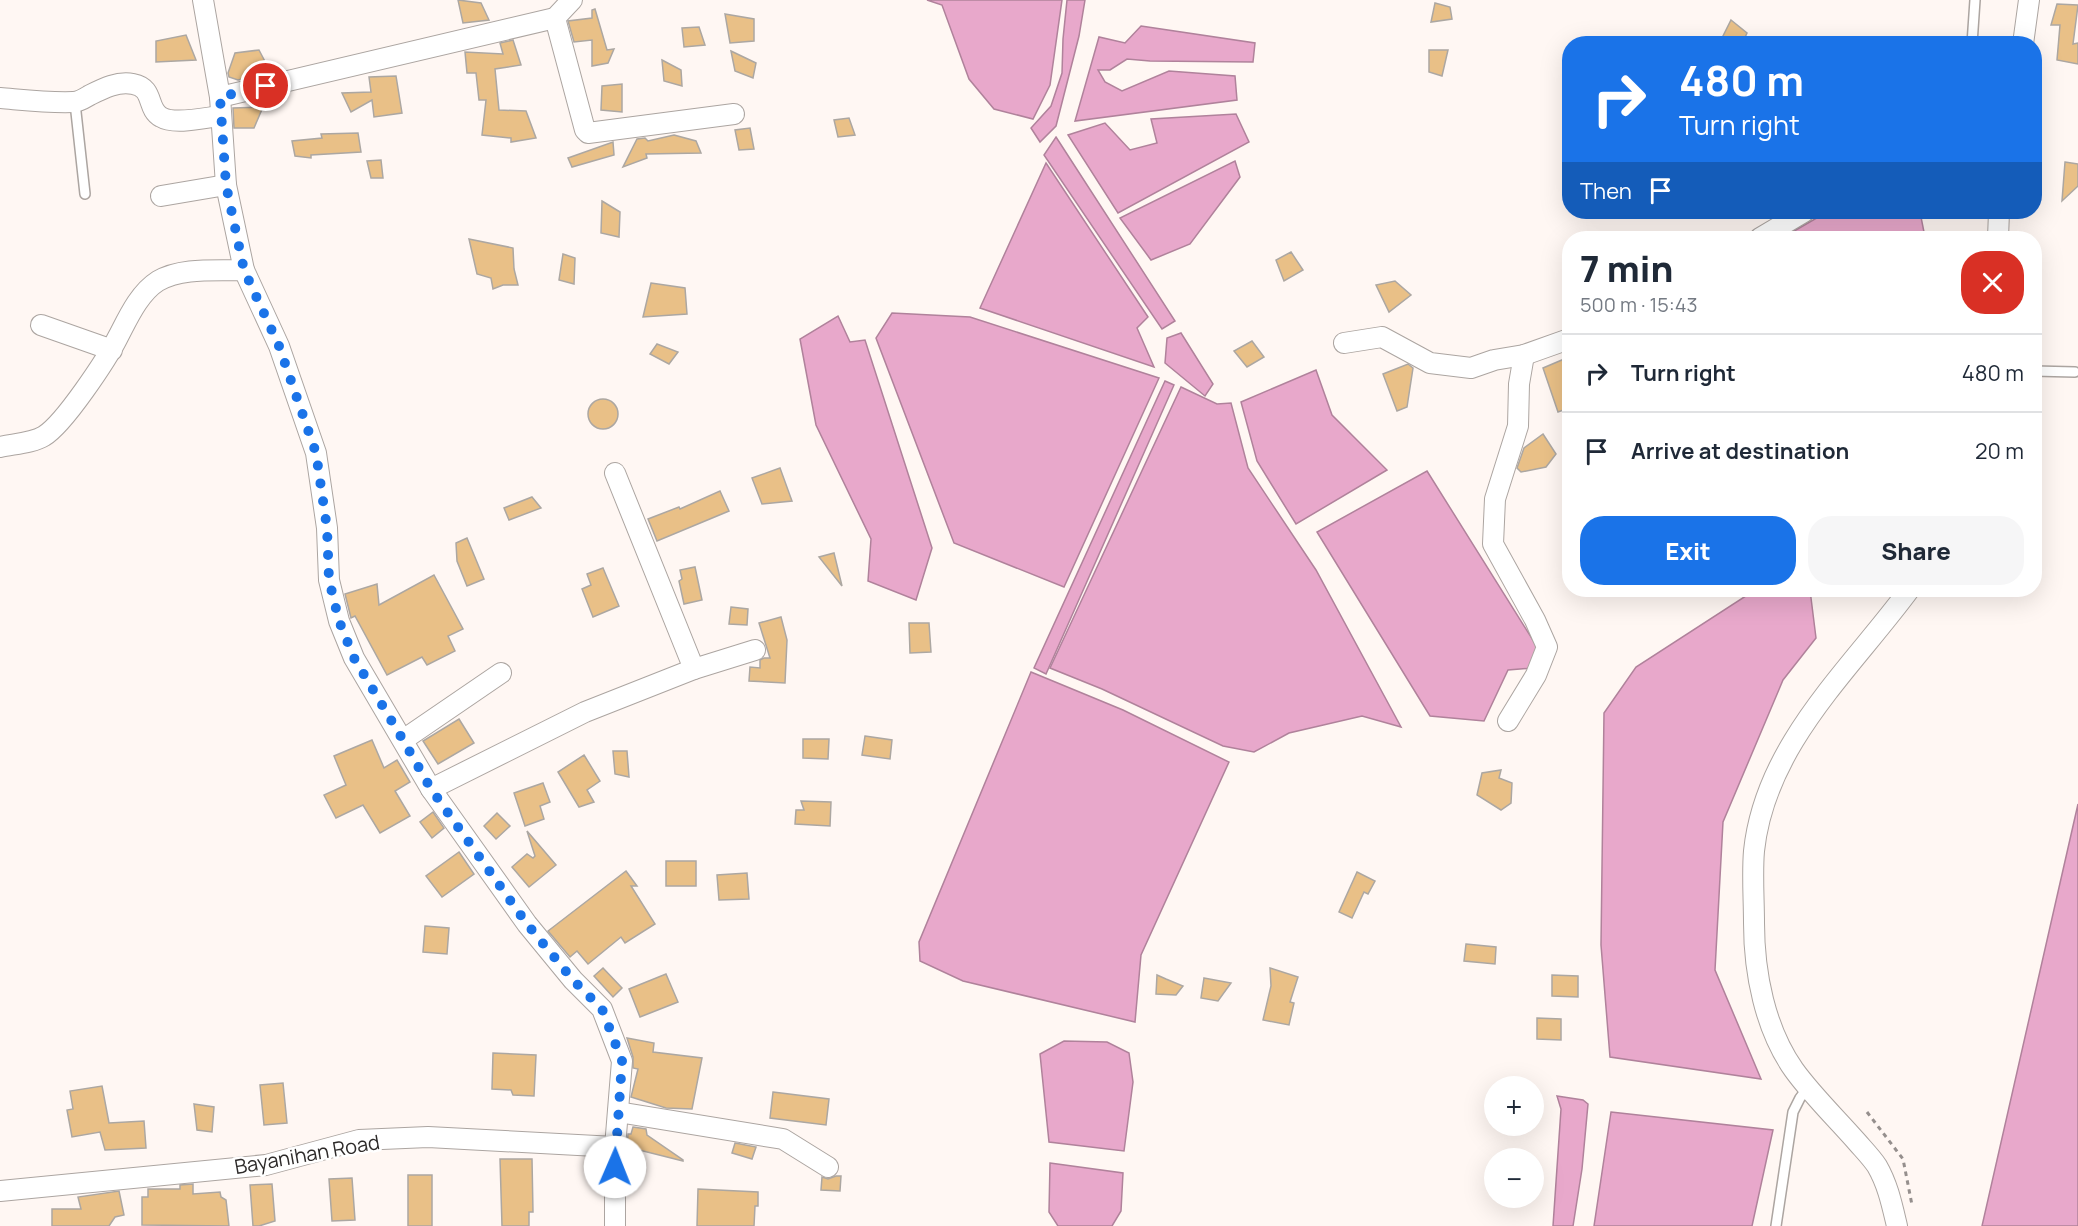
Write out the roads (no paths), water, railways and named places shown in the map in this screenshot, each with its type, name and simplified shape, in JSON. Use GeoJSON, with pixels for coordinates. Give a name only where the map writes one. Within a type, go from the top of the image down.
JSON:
{"type":"FeatureCollection","features":[{"type":"Feature","properties":{"kind":"street"},"geometry":{"type":"LineString","coordinates":[[203,0],[220,107],[226,185],[244,270],[279,346],[316,453],[327,528],[329,580],[339,621],[354,658],[431,789],[527,924],[573,980],[602,1009],[622,1061],[615,1147],[615,1226]]}},
{"type":"Feature","properties":{"kind":"street"},"geometry":{"type":"LineString","coordinates":[[0,98],[75,103],[119,83],[133,84],[142,86],[161,118],[173,121],[555,18],[572,0]]}},
{"type":"Feature","properties":{"kind":"street"},"geometry":{"type":"LineString","coordinates":[[2024,36],[2029,0]]}},
{"type":"Feature","properties":{"kind":"street"},"geometry":{"type":"LineString","coordinates":[[555,18],[585,130],[588,133],[734,114]]}},
{"type":"Feature","properties":{"kind":"street"},"geometry":{"type":"LineString","coordinates":[[161,196],[226,185]]}},
{"type":"Feature","properties":{"kind":"street"},"geometry":{"type":"LineString","coordinates":[[1772,231],[1792,219]]}},
{"type":"Feature","properties":{"kind":"street"},"geometry":{"type":"LineString","coordinates":[[0,447],[44,437],[61,422],[112,350],[130,314],[144,294],[157,282],[174,274],[244,270]]}},
{"type":"Feature","properties":{"kind":"street"},"geometry":{"type":"LineString","coordinates":[[41,325],[112,350]]}},
{"type":"Feature","properties":{"kind":"street"},"geometry":{"type":"LineString","coordinates":[[1344,343],[1382,337],[1430,363],[1471,368],[1494,360],[1524,355],[1562,341]]}},
{"type":"Feature","properties":{"kind":"street"},"geometry":{"type":"LineString","coordinates":[[1508,721],[1536,675],[1547,647],[1536,620],[1493,544],[1495,499],[1518,426],[1519,384],[1524,355]]}},
{"type":"Feature","properties":{"kind":"street"},"geometry":{"type":"LineString","coordinates":[[615,473],[694,669]]}},
{"type":"Feature","properties":{"kind":"street"},"geometry":{"type":"LineString","coordinates":[[1897,1226],[1888,1189],[1876,1164],[1794,1070],[1776,1039],[1761,989],[1754,947],[1754,851],[1761,817],[1773,782],[1790,746],[1813,710],[1903,597]]}},
{"type":"Feature","properties":{"kind":"street"},"geometry":{"type":"LineString","coordinates":[[431,789],[585,712],[694,669],[755,650]]}},
{"type":"Feature","properties":{"kind":"street"},"geometry":{"type":"LineString","coordinates":[[403,740],[501,673]]}},
{"type":"Feature","properties":{"kind":"street"},"geometry":{"type":"LineString","coordinates":[[618,1112],[783,1139],[828,1167]]}},
{"type":"Feature","properties":{"kind":"street","name":"Bayanihan Road"},"geometry":{"type":"LineString","coordinates":[[0,1191],[266,1165],[359,1140],[428,1137],[615,1147]]}},
{"type":"Feature","properties":{"kind":"lane"},"geometry":{"type":"LineString","coordinates":[[1973,36],[1975,0]]}},
{"type":"Feature","properties":{"kind":"lane"},"geometry":{"type":"LineString","coordinates":[[75,103],[85,194]]}},
{"type":"Feature","properties":{"kind":"lane"},"geometry":{"type":"LineString","coordinates":[[2042,372],[2075,372]]}},
{"type":"Feature","properties":{"kind":"lane"},"geometry":{"type":"LineString","coordinates":[[1776,1226],[1793,1112],[1809,1086]]}}]}
